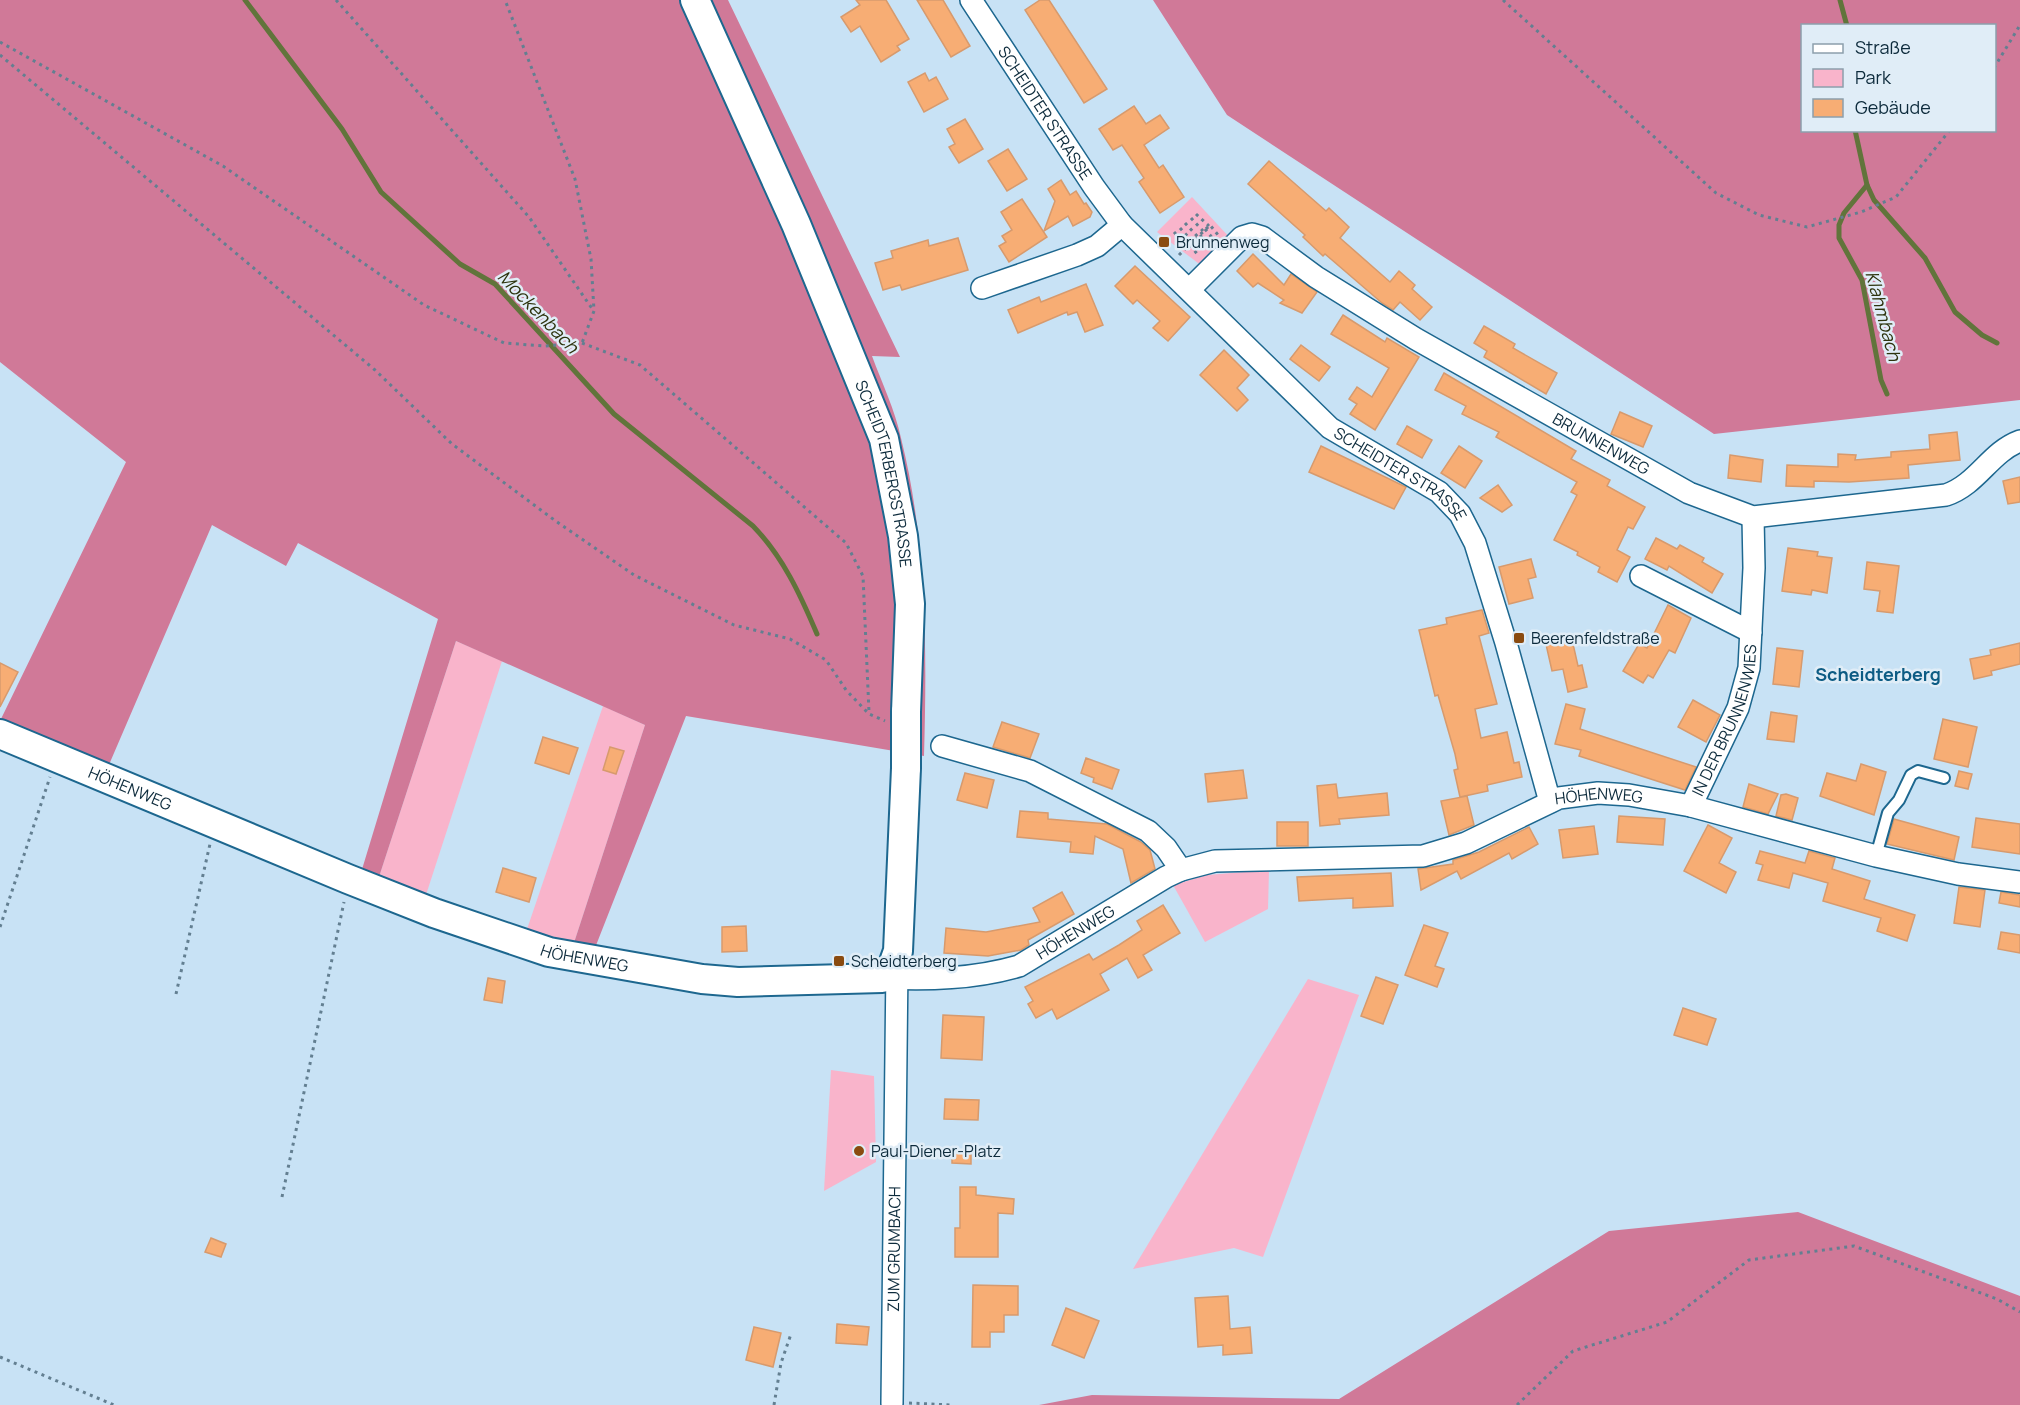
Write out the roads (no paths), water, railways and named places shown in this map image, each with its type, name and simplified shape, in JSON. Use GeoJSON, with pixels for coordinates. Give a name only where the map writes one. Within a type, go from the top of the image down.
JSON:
{"type":"FeatureCollection","features":[{"type":"Feature","properties":{"kind":"street","name":"SCHEIDTERBERGSTRASSE"},"geometry":{"type":"LineString","coordinates":[[694,0],[796,224],[884,439],[903,536],[910,604],[898,718],[906,768],[892,969]]}},
{"type":"Feature","properties":{"kind":"street","name":"SCHEIDTER STRASSE"},"geometry":{"type":"LineString","coordinates":[[971,0],[1094,188],[1122,225],[1330,428],[1439,492],[1460,514],[1475,543],[1500,621],[1550,802]]}},
{"type":"Feature","properties":{"kind":"street"},"geometry":{"type":"LineString","coordinates":[[982,288],[1097,246],[1122,225]]}},
{"type":"Feature","properties":{"kind":"street","name":"BRUNNENWEG"},"geometry":{"type":"LineString","coordinates":[[1190,289],[1242,237],[1252,234],[1262,237],[1316,276],[1416,339],[1689,493],[1753,517],[1946,495],[1968,485],[2004,448],[2020,441]]}},
{"type":"Feature","properties":{"kind":"street","name":"IN DER BRUNNENWIES"},"geometry":{"type":"LineString","coordinates":[[1691,806],[1742,697],[1749,668],[1754,568],[1753,517]]}},
{"type":"Feature","properties":{"kind":"street","name":"IN DER BRUNNENWIES"},"geometry":{"type":"LineString","coordinates":[[1641,576],[1751,632]]}},
{"type":"Feature","properties":{"kind":"street","name":"HÖHENWEG"},"geometry":{"type":"LineString","coordinates":[[0,735],[348,879],[518,943],[595,962],[702,979],[738,982],[892,969],[979,976],[1019,966],[1181,870],[1215,861],[1423,855],[1466,843],[1550,802],[1571,795],[1591,793],[1629,795],[1691,806],[1876,856],[1958,874],[2020,882]]}},
{"type":"Feature","properties":{"kind":"street"},"geometry":{"type":"LineString","coordinates":[[942,746],[1030,771],[1138,826],[1158,839],[1181,870]]}},
{"type":"Feature","properties":{"kind":"street","name":"ZUM GRUMBACH"},"geometry":{"type":"LineString","coordinates":[[892,969],[892,1403]]}},
{"type":"Feature","properties":{"kind":"lane"},"geometry":{"type":"LineString","coordinates":[[1876,856],[1888,813],[1899,800],[1911,775],[1918,771],[1944,778]]}},
{"type":"Feature","properties":{"kind":"waterway","name":"Mockenbach"},"geometry":{"type":"LineString","coordinates":[[245,0],[342,129],[381,192],[460,264],[495,284],[614,414],[753,526],[782,563],[817,634]]}},
{"type":"Feature","properties":{"kind":"waterway","name":"Klahmbach"},"geometry":{"type":"LineString","coordinates":[[1840,0],[1846,24]]}},
{"type":"Feature","properties":{"kind":"waterway","name":"Klahmbach"},"geometry":{"type":"LineString","coordinates":[[1855,132],[1867,185],[1874,200],[1925,258],[1955,312],[1982,335],[1997,343]]}},
{"type":"Feature","properties":{"kind":"waterway","name":"Klahmbach"},"geometry":{"type":"LineString","coordinates":[[1867,185],[1844,213],[1839,225],[1839,238],[1862,280],[1881,380],[1887,394]]}},
{"type":"Feature","properties":{"kind":"place","name":"Brunnenweg"},"geometry":{"type":"Point","coordinates":[1164,242]}},
{"type":"Feature","properties":{"kind":"place","name":"Beerenfeldstraße"},"geometry":{"type":"Point","coordinates":[1519,638]}},
{"type":"Feature","properties":{"kind":"place","name":"Scheidterberg"},"geometry":{"type":"Point","coordinates":[839,961]}},
{"type":"Feature","properties":{"kind":"place","name":"Paul-Diener-Platz"},"geometry":{"type":"Point","coordinates":[859,1151]}},
{"type":"Feature","properties":{"kind":"district","name":"Scheidterberg"},"geometry":{"type":"Point","coordinates":[1878,675]}}]}
